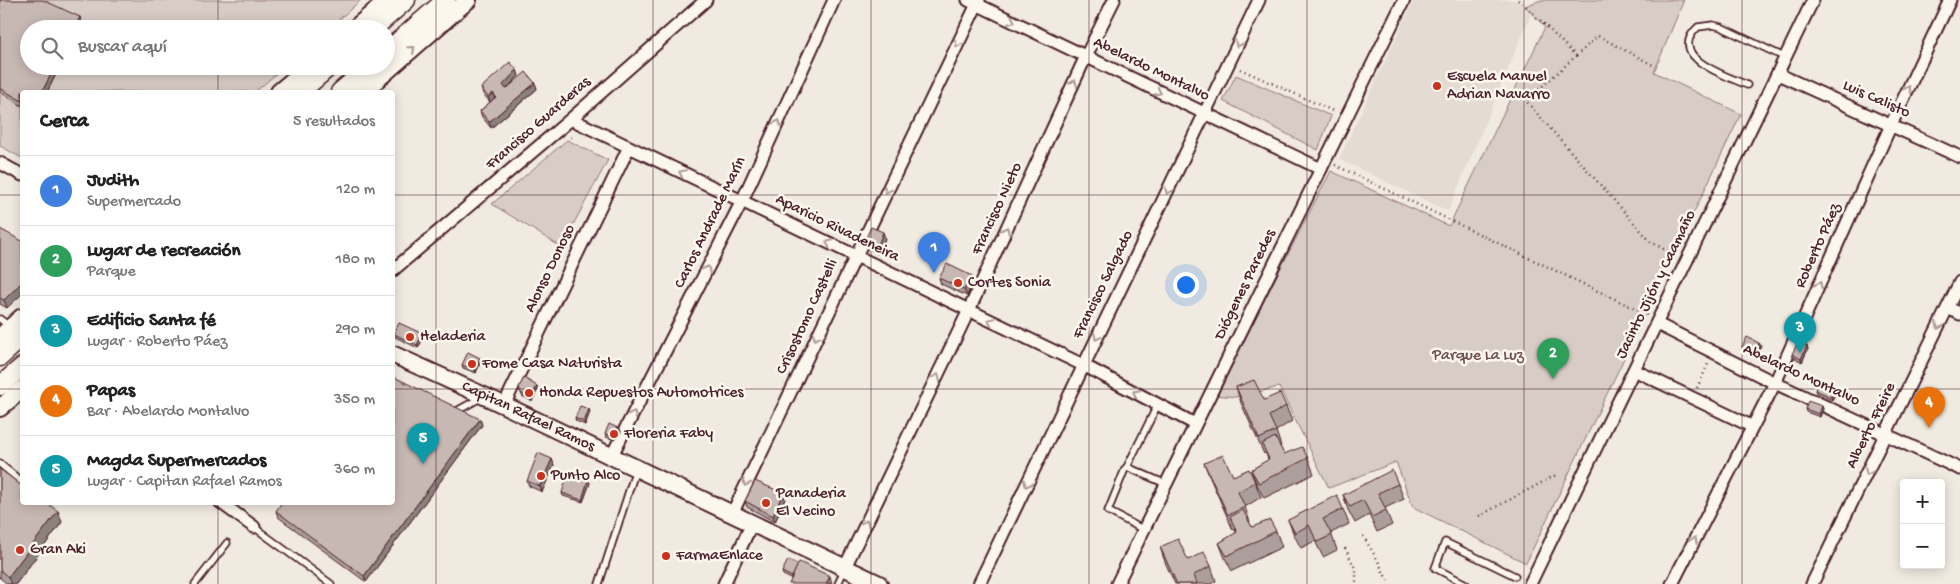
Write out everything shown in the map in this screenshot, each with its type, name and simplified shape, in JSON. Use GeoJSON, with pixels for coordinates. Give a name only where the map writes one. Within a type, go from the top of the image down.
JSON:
{"type":"FeatureCollection","features":[{"type":"Feature","properties":{"kind":"main road"},"geometry":{"type":"LineString","coordinates":[[383,20],[406,0]]}},
{"type":"Feature","properties":{"kind":"main road"},"geometry":{"type":"LineString","coordinates":[[395,44],[446,0]]}},
{"type":"Feature","properties":{"kind":"main road"},"geometry":{"type":"LineString","coordinates":[[302,90],[320,75]]}},
{"type":"Feature","properties":{"kind":"main road"},"geometry":{"type":"LineString","coordinates":[[342,90],[360,75]]}},
{"type":"Feature","properties":{"kind":"main road"},"geometry":{"type":"LineString","coordinates":[[0,357],[11,327]]}},
{"type":"Feature","properties":{"kind":"main road"},"geometry":{"type":"LineString","coordinates":[[0,386],[20,369]]}},
{"type":"Feature","properties":{"kind":"street"},"geometry":{"type":"LineString","coordinates":[[365,20],[388,0]]}},
{"type":"Feature","properties":{"kind":"street"},"geometry":{"type":"LineString","coordinates":[[395,63],[468,0]]}},
{"type":"Feature","properties":{"kind":"street","name":"Francisco Guarderas"},"geometry":{"type":"LineString","coordinates":[[395,268],[571,119],[706,0]]}},
{"type":"Feature","properties":{"kind":"street","name":"Carlos Andrade Marín"},"geometry":{"type":"LineString","coordinates":[[611,457],[742,201],[834,0]]}},
{"type":"Feature","properties":{"kind":"street","name":"Francisco Nieto"},"geometry":{"type":"LineString","coordinates":[[845,567],[969,310],[1086,56],[1114,0]]}},
{"type":"Feature","properties":{"kind":"street","name":"Francisco Salgado"},"geometry":{"type":"LineString","coordinates":[[979,584],[1259,0]]}},
{"type":"Feature","properties":{"kind":"street","name":"Diógenes Paredes"},"geometry":{"type":"LineString","coordinates":[[1117,584],[1404,0]]}},
{"type":"Feature","properties":{"kind":"street","name":"Jacinto Jijón y Caamaño"},"geometry":{"type":"LineString","coordinates":[[1532,584],[1634,370],[1654,320],[1786,67],[1813,0]]}},
{"type":"Feature","properties":{"kind":"street","name":"Roberto Páez"},"geometry":{"type":"LineString","coordinates":[[1672,584],[1751,426],[1775,383],[1891,125],[1950,0]]}},
{"type":"Feature","properties":{"kind":"street","name":"Abelardo Montalvo"},"geometry":{"type":"LineString","coordinates":[[975,1],[1320,169]]}},
{"type":"Feature","properties":{"kind":"street","name":"Crisostomo Castelli"},"geometry":{"type":"LineString","coordinates":[[732,514],[975,1]]}},
{"type":"Feature","properties":{"kind":"street","name":"Luis Calisto"},"geometry":{"type":"LineString","coordinates":[[1786,67],[1891,125],[1960,157]]}},
{"type":"Feature","properties":{"kind":"street"},"geometry":{"type":"LineString","coordinates":[[281,90],[299,75]]}},
{"type":"Feature","properties":{"kind":"street"},"geometry":{"type":"LineString","coordinates":[[364,90],[382,75]]}},
{"type":"Feature","properties":{"kind":"street","name":"Aparicio Rivadeneira"},"geometry":{"type":"LineString","coordinates":[[571,119],[1083,365],[1195,424]]}},
{"type":"Feature","properties":{"kind":"street","name":"Alonso Donoso"},"geometry":{"type":"LineString","coordinates":[[504,405],[629,147]]}},
{"type":"Feature","properties":{"kind":"street"},"geometry":{"type":"LineString","coordinates":[[0,163],[20,174]]}},
{"type":"Feature","properties":{"kind":"street","name":"Alberto Freire"},"geometry":{"type":"LineString","coordinates":[[1812,584],[1960,282]]}},
{"type":"Feature","properties":{"kind":"street"},"geometry":{"type":"LineString","coordinates":[[1948,308],[1960,314]]}},
{"type":"Feature","properties":{"kind":"street","name":"Abelardo Montalvo"},"geometry":{"type":"LineString","coordinates":[[1654,320],[1775,383],[1960,469]]}},
{"type":"Feature","properties":{"kind":"street","name":"Capitan Rafael Ramos"},"geometry":{"type":"LineString","coordinates":[[395,355],[504,405],[879,584]]}},
{"type":"Feature","properties":{"kind":"street"},"geometry":{"type":"LineString","coordinates":[[1634,370],[1751,426]]}},
{"type":"Feature","properties":{"kind":"street"},"geometry":{"type":"LineString","coordinates":[[0,408],[20,391]]}},
{"type":"Feature","properties":{"kind":"street"},"geometry":{"type":"LineString","coordinates":[[224,505],[254,527]]}},
{"type":"Feature","properties":{"kind":"street"},"geometry":{"type":"LineString","coordinates":[[724,584],[752,523]]}},
{"type":"Feature","properties":{"kind":"lane"},"geometry":{"type":"LineString","coordinates":[[1747,85],[1700,64],[1693,56],[1689,47],[1690,40],[1698,26],[1721,26],[1786,67]]}},
{"type":"Feature","properties":{"kind":"lane"},"geometry":{"type":"LineString","coordinates":[[446,416],[461,410],[484,396]]}},
{"type":"Feature","properties":{"kind":"lane"},"geometry":{"type":"LineString","coordinates":[[1144,530],[1108,511],[1125,469],[1158,404]]}},
{"type":"Feature","properties":{"kind":"lane"},"geometry":{"type":"LineString","coordinates":[[0,464],[20,480]]}},
{"type":"Feature","properties":{"kind":"lane"},"geometry":{"type":"LineString","coordinates":[[1127,467],[1166,484]]}},
{"type":"Feature","properties":{"kind":"lane"},"geometry":{"type":"LineString","coordinates":[[599,584],[636,468]]}},
{"type":"Feature","properties":{"kind":"lane"},"geometry":{"type":"LineString","coordinates":[[254,527],[331,584]]}},
{"type":"Feature","properties":{"kind":"lane"},"geometry":{"type":"LineString","coordinates":[[1466,584],[1435,568],[1445,542],[1515,576]]}},
{"type":"Feature","properties":{"kind":"lane"},"geometry":{"type":"LineString","coordinates":[[195,584],[227,543]]}},
{"type":"Feature","properties":{"kind":"lane"},"geometry":{"type":"LineString","coordinates":[[838,584],[845,567]]}},
{"type":"Feature","properties":{"kind":"lane"},"geometry":{"type":"LineString","coordinates":[[0,582],[4,584]]}},
{"type":"Feature","properties":{"kind":"path"},"geometry":{"type":"LineString","coordinates":[[1518,0],[1576,56]]}},
{"type":"Feature","properties":{"kind":"path"},"geometry":{"type":"LineString","coordinates":[[1653,64],[1598,36],[1526,101],[1651,242],[1678,257]]}},
{"type":"Feature","properties":{"kind":"path"},"geometry":{"type":"LineString","coordinates":[[1236,67],[1340,114]]}},
{"type":"Feature","properties":{"kind":"path"},"geometry":{"type":"LineString","coordinates":[[1332,163],[1654,320]]}},
{"type":"Feature","properties":{"kind":"path"},"geometry":{"type":"LineString","coordinates":[[1695,392],[1708,364]]}},
{"type":"Feature","properties":{"kind":"path"},"geometry":{"type":"LineString","coordinates":[[1479,516],[1556,475]]}},
{"type":"Feature","properties":{"kind":"path"},"geometry":{"type":"LineString","coordinates":[[1363,536],[1389,584]]}},
{"type":"Feature","properties":{"kind":"path"},"geometry":{"type":"LineString","coordinates":[[1345,548],[1356,570],[1356,584]]}},
{"type":"Feature","properties":{"kind":"shaded area","name":"Escuela Manuel Adrian Navarro"},"geometry":{"type":"Polygon","coordinates":[[[1414,0],[1517,0],[1531,14],[1448,211],[1339,159],[1414,0]]]}},
{"type":"Feature","properties":{"kind":"green space"},"geometry":{"type":"Polygon","coordinates":[[[0,0],[361,0],[338,20],[20,20],[20,75],[275,75],[257,90],[20,90],[20,157],[0,146],[0,0]]]}},
{"type":"Feature","properties":{"kind":"green space","name":"Parque La Luz"},"geometry":{"type":"Polygon","coordinates":[[[1541,0],[1684,0],[1654,72],[1741,114],[1526,563],[1413,507],[1396,462],[1329,488],[1279,387],[1237,397],[1215,395],[1331,171],[1449,226],[1545,27],[1525,6],[1541,0]]]}},
{"type":"Feature","properties":{"kind":"green space"},"geometry":{"type":"Polygon","coordinates":[[[1236,75],[1331,116],[1318,150],[1223,101],[1236,75]]]}},
{"type":"Feature","properties":{"kind":"green space"},"geometry":{"type":"Polygon","coordinates":[[[567,140],[608,160],[561,247],[492,204],[567,140]]]}},
{"type":"Feature","properties":{"kind":"building"},"geometry":{"type":"Polygon","coordinates":[[[0,0],[43,0],[80,17],[78,20],[20,20],[20,75],[50,75],[43,90],[20,90],[20,100],[0,88],[0,0]]]}},
{"type":"Feature","properties":{"kind":"building"},"geometry":{"type":"Polygon","coordinates":[[[510,62],[517,70],[503,85],[506,89],[526,72],[535,83],[489,122],[480,111],[496,97],[493,93],[488,97],[481,88],[510,62]]]}},
{"type":"Feature","properties":{"kind":"building"},"geometry":{"type":"Polygon","coordinates":[[[871,227],[883,232],[877,248],[864,242],[871,227]]]}},
{"type":"Feature","properties":{"kind":"building"},"geometry":{"type":"Polygon","coordinates":[[[0,229],[20,240],[20,284],[4,300],[0,298],[0,229]]]}},
{"type":"Feature","properties":{"kind":"building","name":"Cortes Sonia"},"geometry":{"type":"Polygon","coordinates":[[[947,264],[972,276],[964,290],[939,278],[947,264]]]}},
{"type":"Feature","properties":{"kind":"building"},"geometry":{"type":"Polygon","coordinates":[[[399,323],[423,334],[417,345],[395,334],[399,323]]]}},
{"type":"Feature","properties":{"kind":"building"},"geometry":{"type":"Polygon","coordinates":[[[1747,337],[1759,343],[1755,353],[1742,347],[1747,337]]]}},
{"type":"Feature","properties":{"kind":"building"},"geometry":{"type":"Polygon","coordinates":[[[1798,342],[1807,346],[1801,359],[1792,354],[1798,342]]]}},
{"type":"Feature","properties":{"kind":"building","name":"Fome Casa Naturista"},"geometry":{"type":"Polygon","coordinates":[[[468,352],[480,358],[475,370],[462,365],[468,352]]]}},
{"type":"Feature","properties":{"kind":"building"},"geometry":{"type":"Polygon","coordinates":[[[395,377],[480,419],[364,576],[276,511],[280,505],[395,505],[395,377]]]}},
{"type":"Feature","properties":{"kind":"building","name":"Honda Repuestos Automotrices"},"geometry":{"type":"Polygon","coordinates":[[[524,378],[537,386],[531,398],[521,393],[519,387],[524,378]]]}},
{"type":"Feature","properties":{"kind":"building"},"geometry":{"type":"Polygon","coordinates":[[[1254,380],[1264,400],[1280,393],[1286,406],[1269,416],[1276,431],[1259,439],[1236,387],[1254,380]]]}},
{"type":"Feature","properties":{"kind":"building"},"geometry":{"type":"Polygon","coordinates":[[[1819,381],[1835,389],[1831,397],[1815,390],[1819,381]]]}},
{"type":"Feature","properties":{"kind":"building"},"geometry":{"type":"Polygon","coordinates":[[[1808,401],[1822,406],[1819,414],[1805,409],[1808,401]]]}},
{"type":"Feature","properties":{"kind":"building"},"geometry":{"type":"Polygon","coordinates":[[[580,406],[589,409],[584,422],[575,418],[580,406]]]}},
{"type":"Feature","properties":{"kind":"building"},"geometry":{"type":"Polygon","coordinates":[[[609,424],[620,429],[614,437],[605,434],[609,424]]]}},
{"type":"Feature","properties":{"kind":"building"},"geometry":{"type":"Polygon","coordinates":[[[1275,437],[1284,454],[1302,447],[1308,458],[1259,483],[1251,470],[1269,459],[1262,444],[1275,437]]]}},
{"type":"Feature","properties":{"kind":"building","name":"Punto Alco"},"geometry":{"type":"Polygon","coordinates":[[[538,453],[552,459],[540,486],[527,481],[538,453]]]}},
{"type":"Feature","properties":{"kind":"building"},"geometry":{"type":"Polygon","coordinates":[[[1223,455],[1233,476],[1249,469],[1255,482],[1238,492],[1245,507],[1228,515],[1204,463],[1223,455]]]}},
{"type":"Feature","properties":{"kind":"building","name":"Gran Aki"},"geometry":{"type":"Polygon","coordinates":[[[0,469],[20,484],[20,505],[49,505],[58,511],[8,577],[0,570],[0,469]]]}},
{"type":"Feature","properties":{"kind":"building"},"geometry":{"type":"Polygon","coordinates":[[[1392,470],[1398,484],[1378,493],[1386,510],[1372,517],[1363,500],[1350,507],[1343,495],[1392,470]]]}},
{"type":"Feature","properties":{"kind":"building"},"geometry":{"type":"Polygon","coordinates":[[[568,473],[588,480],[582,500],[562,493],[568,473]]]}},
{"type":"Feature","properties":{"kind":"building","name":"Panaderia El Vecino"},"geometry":{"type":"Polygon","coordinates":[[[755,481],[783,493],[773,516],[745,501],[755,481]]]}},
{"type":"Feature","properties":{"kind":"building"},"geometry":{"type":"Polygon","coordinates":[[[1337,495],[1343,509],[1323,519],[1332,535],[1317,542],[1309,525],[1295,533],[1288,520],[1337,495]]]}},
{"type":"Feature","properties":{"kind":"building"},"geometry":{"type":"Polygon","coordinates":[[[1243,510],[1252,527],[1270,520],[1276,531],[1227,556],[1219,543],[1237,532],[1230,517],[1243,510]]]}},
{"type":"Feature","properties":{"kind":"building"},"geometry":{"type":"Polygon","coordinates":[[[1178,539],[1188,560],[1204,552],[1211,566],[1194,575],[1197,584],[1177,584],[1160,547],[1178,539]]]}},
{"type":"Feature","properties":{"kind":"building"},"geometry":{"type":"Polygon","coordinates":[[[788,560],[798,565],[792,577],[782,572],[788,560]]]}},
{"type":"Feature","properties":{"kind":"building"},"geometry":{"type":"Polygon","coordinates":[[[799,562],[830,576],[826,584],[789,584],[799,562]]]}},
{"type":"Feature","properties":{"kind":"place","name":"Escuela Manuel Adrian Navarro"},"geometry":{"type":"Point","coordinates":[1437,86]}},
{"type":"Feature","properties":{"kind":"place","name":"Judith"},"geometry":{"type":"Point","coordinates":[934,273]}},
{"type":"Feature","properties":{"kind":"place","name":"Cortes Sonia"},"geometry":{"type":"Point","coordinates":[958,283]}},
{"type":"Feature","properties":{"kind":"place","name":"Heladeria"},"geometry":{"type":"Point","coordinates":[410,337]}},
{"type":"Feature","properties":{"kind":"place","name":"Edificio Santa fé"},"geometry":{"type":"Point","coordinates":[1800,353]}},
{"type":"Feature","properties":{"kind":"place","name":"Fome Casa Naturista"},"geometry":{"type":"Point","coordinates":[472,364]}},
{"type":"Feature","properties":{"kind":"place","name":"Lugar de recreación"},"geometry":{"type":"Point","coordinates":[1553,379]}},
{"type":"Feature","properties":{"kind":"place","name":"Honda Repuestos Automotrices"},"geometry":{"type":"Point","coordinates":[529,393]}},
{"type":"Feature","properties":{"kind":"place","name":"Papas"},"geometry":{"type":"Point","coordinates":[1929,428]}},
{"type":"Feature","properties":{"kind":"place","name":"Floreria Faby"},"geometry":{"type":"Point","coordinates":[614,434]}},
{"type":"Feature","properties":{"kind":"place","name":"Magda Supermercados"},"geometry":{"type":"Point","coordinates":[423,464]}},
{"type":"Feature","properties":{"kind":"place","name":"Punto Alco"},"geometry":{"type":"Point","coordinates":[541,476]}},
{"type":"Feature","properties":{"kind":"place","name":"Panaderia El Vecino"},"geometry":{"type":"Point","coordinates":[766,503]}},
{"type":"Feature","properties":{"kind":"place","name":"Gran Aki"},"geometry":{"type":"Point","coordinates":[20,550]}},
{"type":"Feature","properties":{"kind":"place","name":"FarmaEnlace"},"geometry":{"type":"Point","coordinates":[666,556]}}]}
